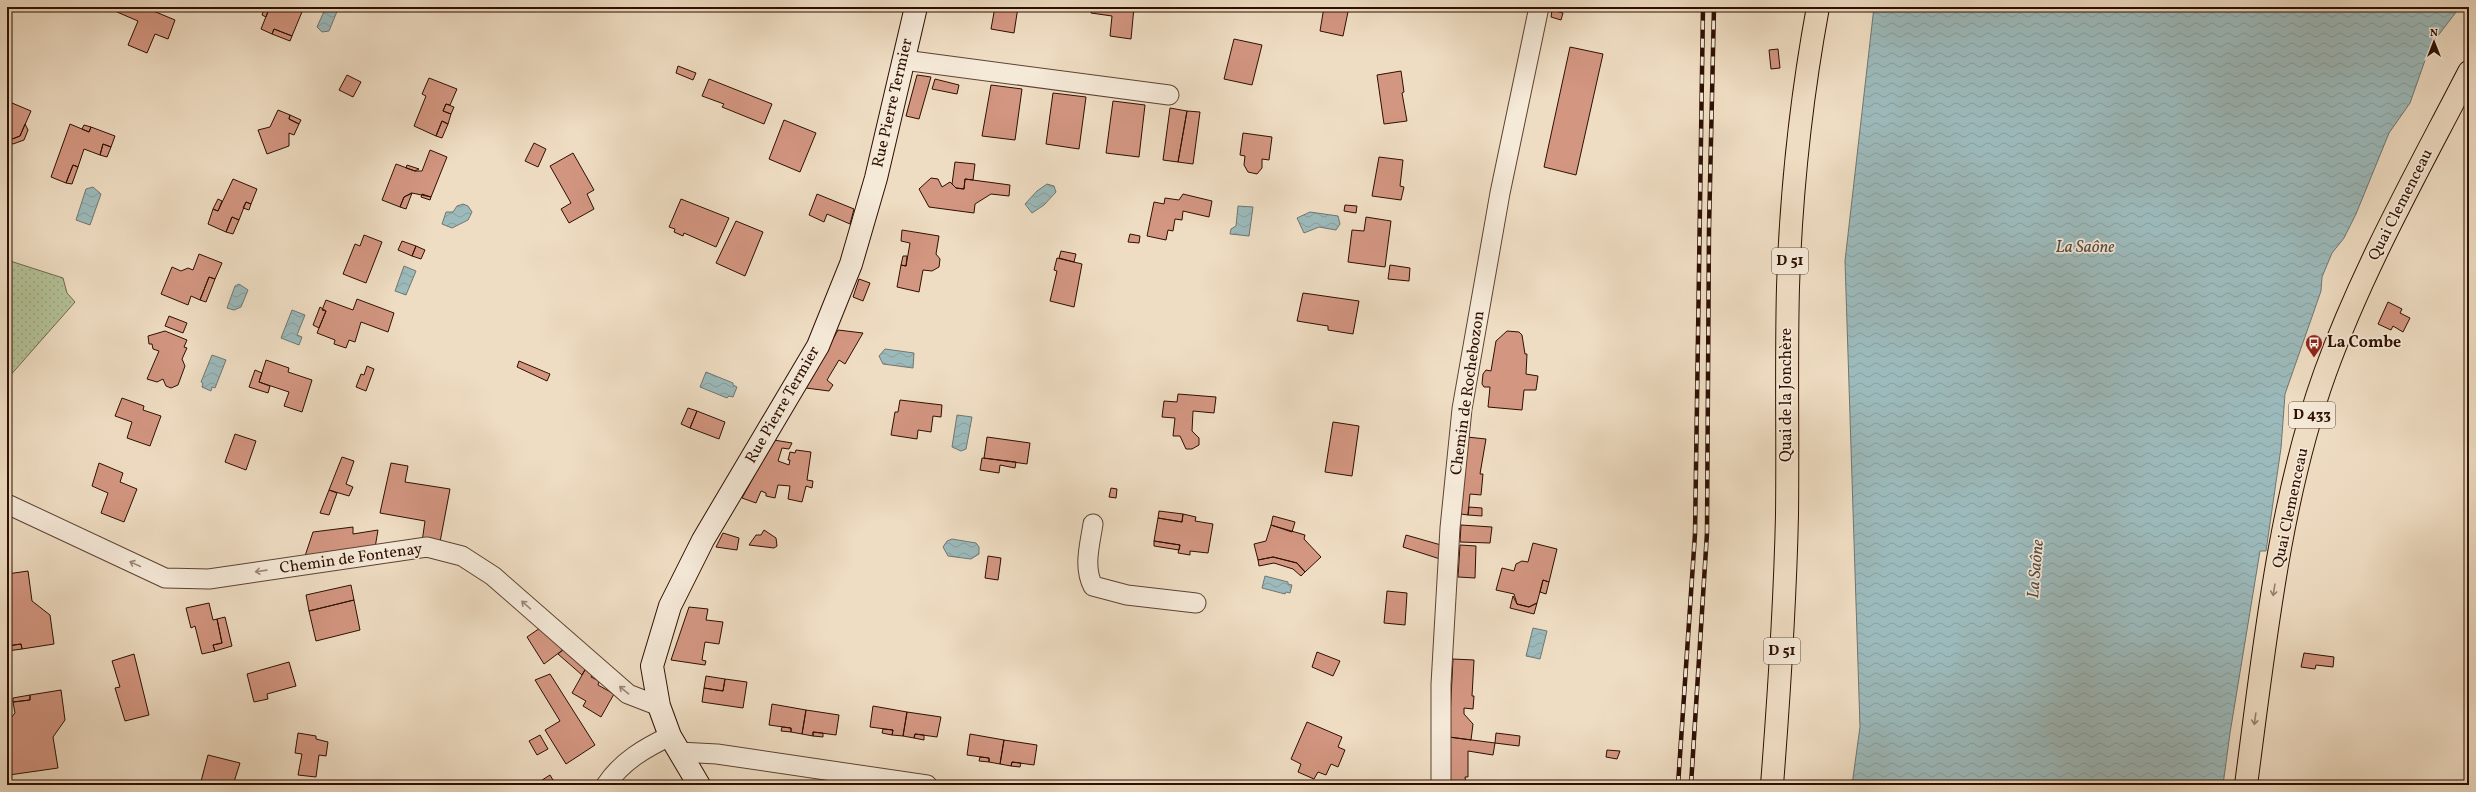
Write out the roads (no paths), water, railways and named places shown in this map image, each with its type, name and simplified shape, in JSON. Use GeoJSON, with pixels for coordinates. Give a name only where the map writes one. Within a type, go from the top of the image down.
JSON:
{"type":"FeatureCollection","features":[{"type":"Feature","properties":{"kind":"main road","name":"Quai de la Jonchère"},"geometry":{"type":"LineString","coordinates":[[1772,785],[1782,657],[1786,516],[1788,288],[1792,212],[1809,62],[1818,7]]}},
{"type":"Feature","properties":{"kind":"main road","name":"Quai Clemenceau"},"geometry":{"type":"LineString","coordinates":[[2246,785],[2265,646],[2290,506],[2311,420],[2341,346],[2372,260],[2469,72]]}},
{"type":"Feature","properties":{"kind":"main road","name":"Quai Clemenceau"},"geometry":{"type":"LineString","coordinates":[[2260,785],[2286,605],[2304,500],[2341,346],[2382,265],[2469,102]]}},
{"type":"Feature","properties":{"kind":"street","name":"Rue Pierre Termier"},"geometry":{"type":"LineString","coordinates":[[699,785],[674,744],[659,706],[652,666],[670,606],[703,540],[818,346],[851,264],[876,178],[916,7]]}},
{"type":"Feature","properties":{"kind":"street","name":"Chemin de Rochebozon"},"geometry":{"type":"LineString","coordinates":[[1441,785],[1441,684],[1450,528],[1462,409],[1500,193],[1539,7]]}},
{"type":"Feature","properties":{"kind":"street"},"geometry":{"type":"LineString","coordinates":[[904,60],[1169,95]]}},
{"type":"Feature","properties":{"kind":"street","name":"Chemin de Fontenay"},"geometry":{"type":"LineString","coordinates":[[7,504],[165,578],[209,579],[427,547],[462,556],[493,576],[628,694],[659,706]]}},
{"type":"Feature","properties":{"kind":"street"},"geometry":{"type":"LineString","coordinates":[[1093,524],[1088,576],[1093,586],[1127,595],[1196,603]]}},
{"type":"Feature","properties":{"kind":"street"},"geometry":{"type":"LineString","coordinates":[[606,785],[615,772],[641,750],[674,744],[717,754],[927,785]]}},
{"type":"Feature","properties":{"kind":"water"},"geometry":{"type":"Polygon","coordinates":[[[326,7],[338,9],[329,31],[322,32],[317,27],[326,7]]]}},
{"type":"Feature","properties":{"kind":"water","name":"La Saône"},"geometry":{"type":"Polygon","coordinates":[[[1874,7],[2460,7],[2430,46],[2410,103],[2389,133],[2356,214],[2344,238],[2332,253],[2322,277],[2321,291],[2285,394],[2281,448],[2266,551],[2260,551],[2230,733],[2223,785],[1852,785],[1860,727],[1845,261],[1874,7]]]}},
{"type":"Feature","properties":{"kind":"water"},"geometry":{"type":"Polygon","coordinates":[[[1047,184],[1054,186],[1056,192],[1044,205],[1032,213],[1025,204],[1037,191],[1047,184]]]}},
{"type":"Feature","properties":{"kind":"water"},"geometry":{"type":"Polygon","coordinates":[[[93,187],[101,194],[90,225],[76,220],[86,189],[93,187]]]}},
{"type":"Feature","properties":{"kind":"water"},"geometry":{"type":"Polygon","coordinates":[[[463,204],[468,206],[472,212],[468,220],[452,228],[442,224],[446,212],[453,212],[457,206],[463,204]]]}},
{"type":"Feature","properties":{"kind":"water"},"geometry":{"type":"Polygon","coordinates":[[[1238,206],[1253,207],[1249,236],[1230,234],[1231,229],[1236,226],[1238,206]]]}},
{"type":"Feature","properties":{"kind":"water"},"geometry":{"type":"Polygon","coordinates":[[[1310,212],[1338,216],[1340,224],[1336,230],[1319,227],[1304,233],[1297,218],[1310,212]]]}},
{"type":"Feature","properties":{"kind":"water"},"geometry":{"type":"Polygon","coordinates":[[[404,266],[416,271],[406,295],[395,291],[404,266]]]}},
{"type":"Feature","properties":{"kind":"water"},"geometry":{"type":"Polygon","coordinates":[[[239,284],[248,290],[241,307],[234,310],[227,308],[235,286],[239,284]]]}},
{"type":"Feature","properties":{"kind":"water"},"geometry":{"type":"Polygon","coordinates":[[[292,310],[305,315],[297,335],[302,337],[299,345],[281,338],[292,310]]]}},
{"type":"Feature","properties":{"kind":"water"},"geometry":{"type":"Polygon","coordinates":[[[885,349],[914,353],[913,368],[883,364],[879,356],[885,349]]]}},
{"type":"Feature","properties":{"kind":"water"},"geometry":{"type":"Polygon","coordinates":[[[212,355],[226,360],[215,388],[212,387],[211,391],[202,387],[203,383],[201,382],[212,355]]]}},
{"type":"Feature","properties":{"kind":"water"},"geometry":{"type":"Polygon","coordinates":[[[706,372],[733,383],[733,385],[737,387],[733,397],[729,396],[727,398],[700,387],[706,372]]]}},
{"type":"Feature","properties":{"kind":"water"},"geometry":{"type":"Polygon","coordinates":[[[957,415],[972,417],[966,449],[961,451],[952,447],[957,415]]]}},
{"type":"Feature","properties":{"kind":"water"},"geometry":{"type":"Polygon","coordinates":[[[952,539],[976,543],[979,547],[979,554],[971,559],[948,556],[943,547],[947,541],[952,539]]]}},
{"type":"Feature","properties":{"kind":"water"},"geometry":{"type":"Polygon","coordinates":[[[1265,576],[1288,582],[1288,584],[1292,585],[1290,593],[1286,592],[1285,594],[1262,588],[1265,576]]]}},
{"type":"Feature","properties":{"kind":"water"},"geometry":{"type":"Polygon","coordinates":[[[1533,628],[1547,631],[1540,659],[1526,656],[1533,628]]]}},
{"type":"Feature","properties":{"kind":"railway"},"geometry":{"type":"LineString","coordinates":[[1678,785],[1695,534],[1703,7]]}},
{"type":"Feature","properties":{"kind":"railway"},"geometry":{"type":"LineString","coordinates":[[1691,785],[1707,533],[1709,229],[1714,7]]}},
{"type":"Feature","properties":{"kind":"place","name":"La Combe"},"geometry":{"type":"Point","coordinates":[2314,358]}}]}
